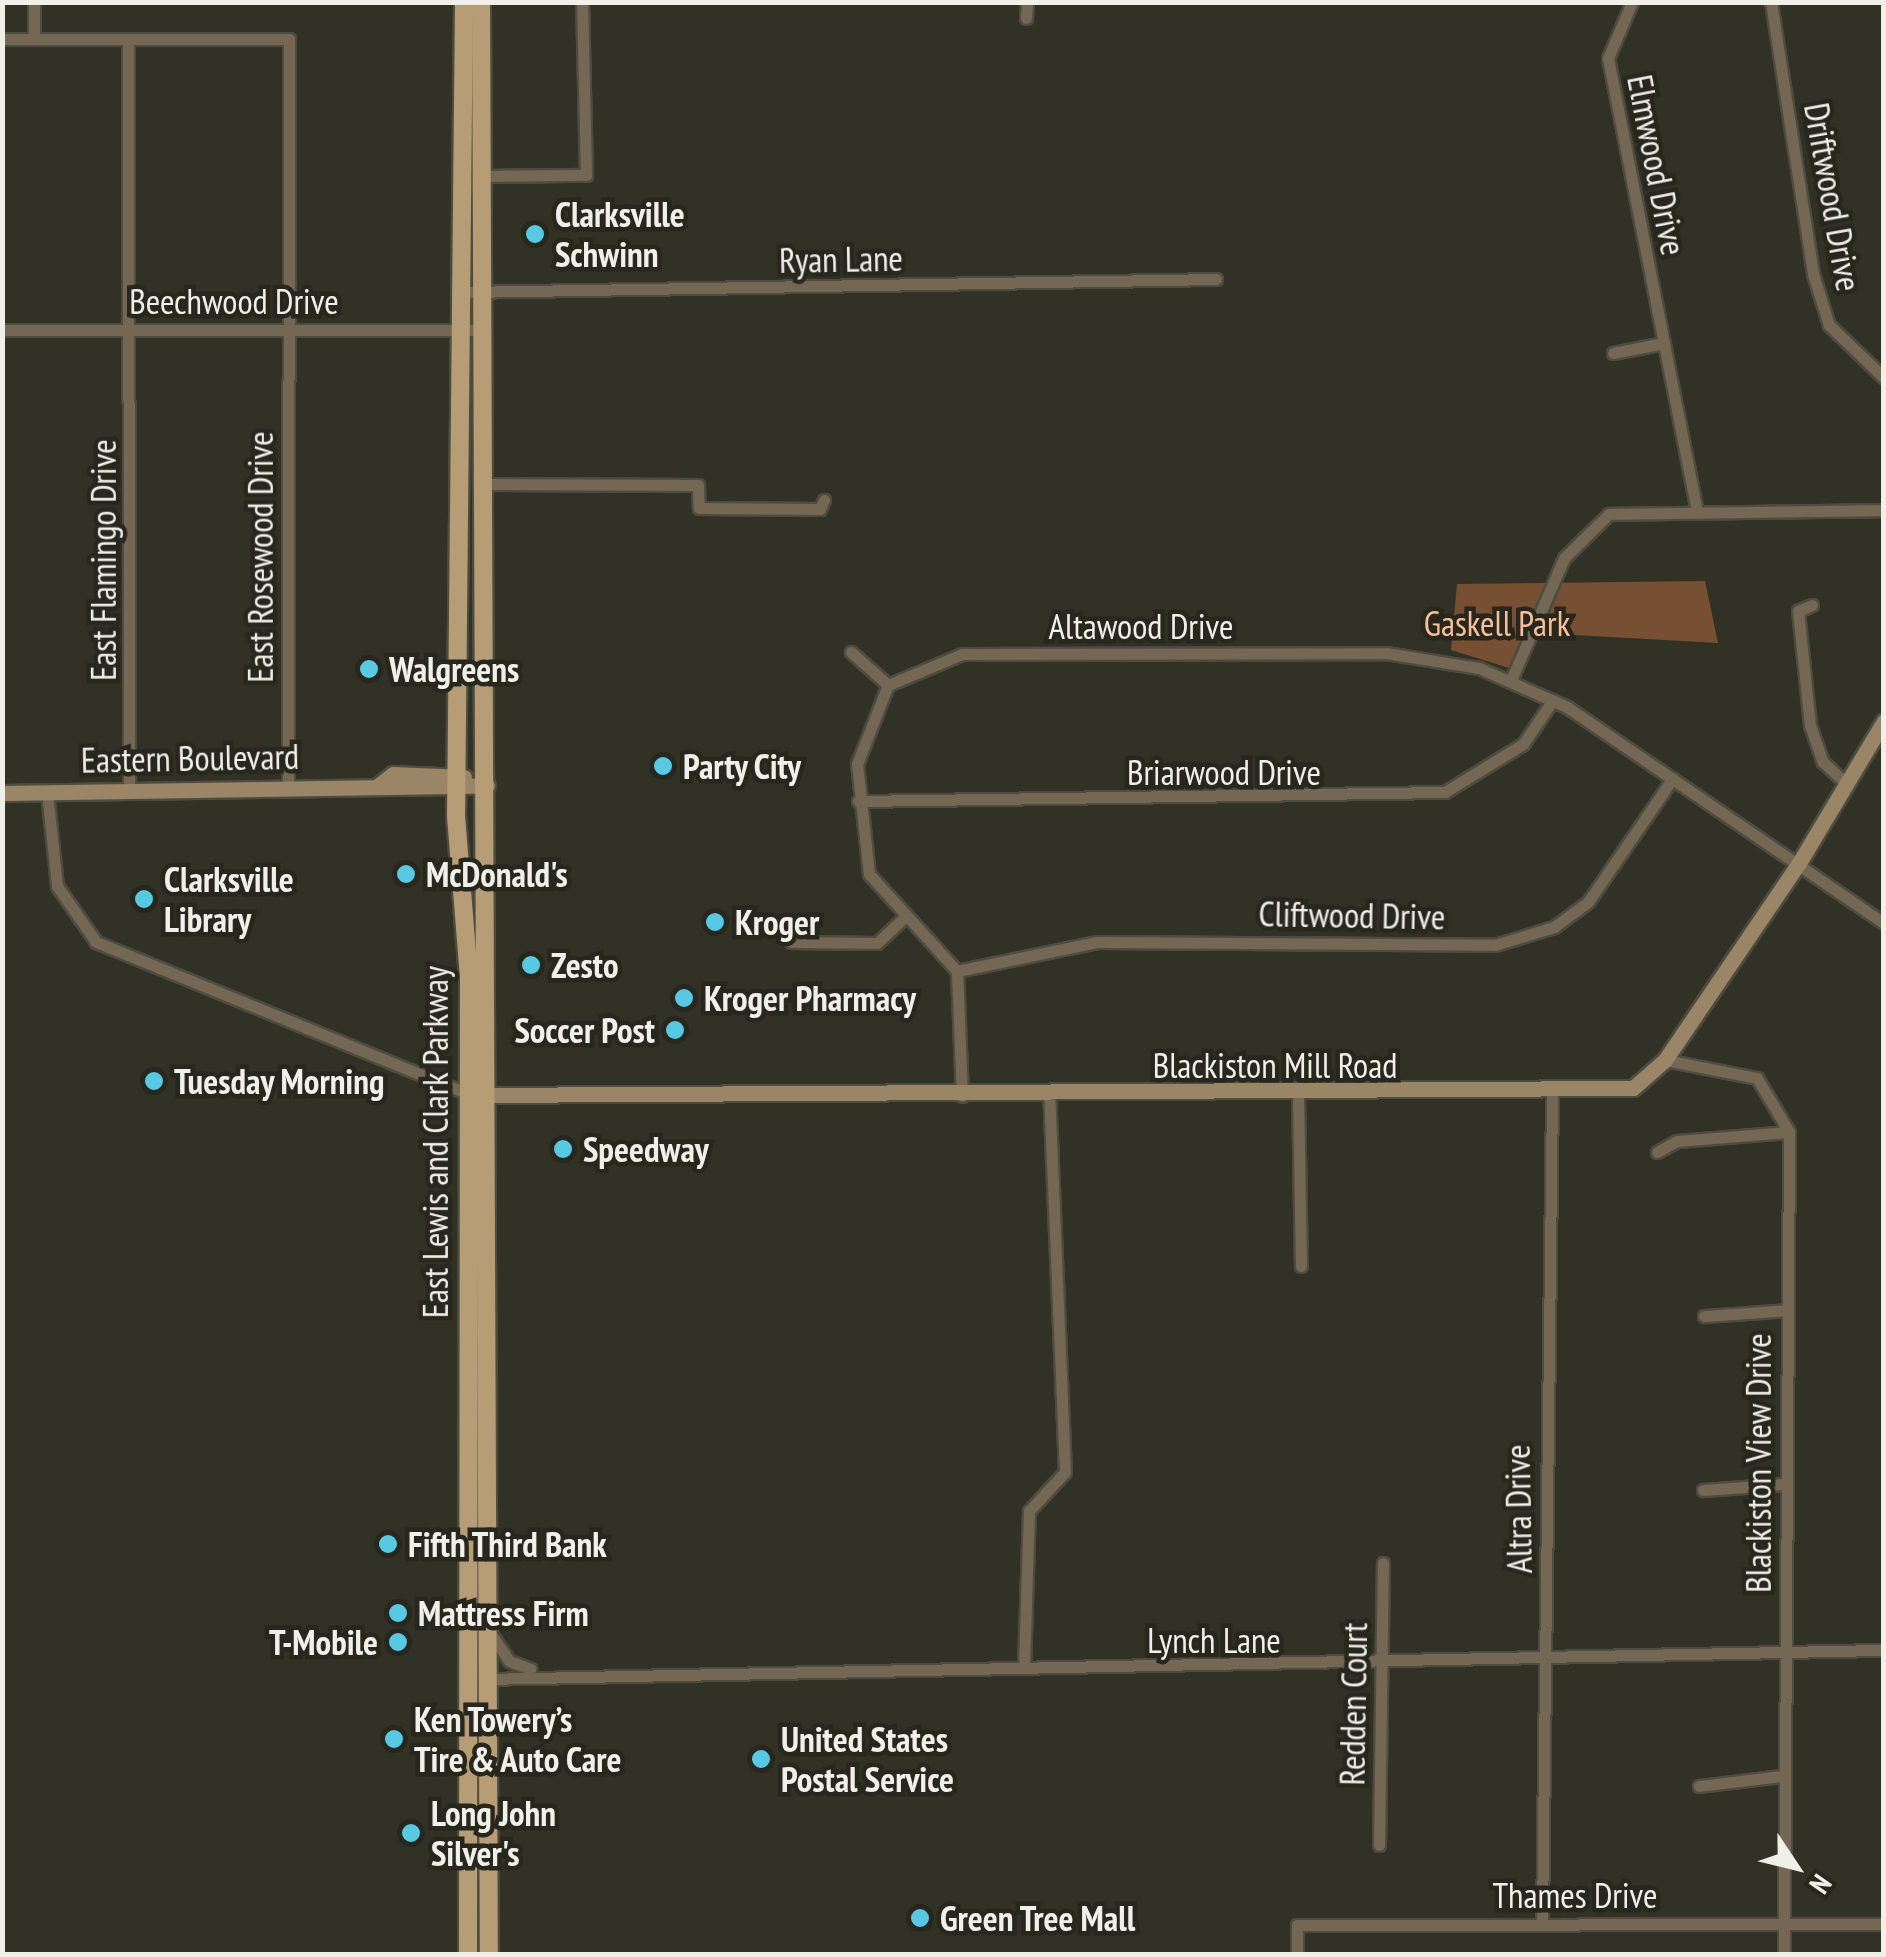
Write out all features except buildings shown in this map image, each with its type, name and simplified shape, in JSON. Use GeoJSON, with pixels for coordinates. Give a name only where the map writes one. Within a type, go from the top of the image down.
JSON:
{"type":"FeatureCollection","features":[{"type":"Feature","properties":{"kind":"main road"},"geometry":{"type":"LineString","coordinates":[[464,2],[475,330]]}},
{"type":"Feature","properties":{"kind":"main road"},"geometry":{"type":"LineString","coordinates":[[475,292],[483,176],[481,2]]}},
{"type":"Feature","properties":{"kind":"main road","name":"East Lewis and Clark Parkway"},"geometry":{"type":"LineString","coordinates":[[468,1954],[478,1095],[487,786],[486,484],[475,330]]}},
{"type":"Feature","properties":{"kind":"main road","name":"East Lewis and Clark Parkway"},"geometry":{"type":"LineString","coordinates":[[475,330],[458,783],[478,1095],[490,1678],[489,1954]]}},
{"type":"Feature","properties":{"kind":"main road","name":"Blackiston Mill Road"},"geometry":{"type":"LineString","coordinates":[[478,1095],[1552,1094],[1633,1088],[1666,1060],[1799,863],[1884,720]]}},
{"type":"Feature","properties":{"kind":"main road","name":"Eastern Boulevard"},"geometry":{"type":"LineString","coordinates":[[2,793],[378,785],[393,774],[487,786]]}},
{"type":"Feature","properties":{"kind":"street"},"geometry":{"type":"LineString","coordinates":[[34,2],[34,39]]}},
{"type":"Feature","properties":{"kind":"street"},"geometry":{"type":"LineString","coordinates":[[483,176],[586,176],[582,2]]}},
{"type":"Feature","properties":{"kind":"street"},"geometry":{"type":"LineString","coordinates":[[1026,18],[1027,2]]}},
{"type":"Feature","properties":{"kind":"street","name":"Driftwood Drive"},"geometry":{"type":"LineString","coordinates":[[1772,2],[1813,274],[1829,325],[1884,378]]}},
{"type":"Feature","properties":{"kind":"street","name":"Elmwood Drive"},"geometry":{"type":"LineString","coordinates":[[1632,3],[1608,58],[1697,510]]}},
{"type":"Feature","properties":{"kind":"street"},"geometry":{"type":"LineString","coordinates":[[2,39],[128,39]]}},
{"type":"Feature","properties":{"kind":"street","name":"East Rosewood Drive"},"geometry":{"type":"LineString","coordinates":[[128,39],[289,39],[288,786]]}},
{"type":"Feature","properties":{"kind":"street","name":"East Flamingo Drive"},"geometry":{"type":"LineString","coordinates":[[128,39],[129,791]]}},
{"type":"Feature","properties":{"kind":"street","name":"Ryan Lane"},"geometry":{"type":"LineString","coordinates":[[475,292],[1216,280]]}},
{"type":"Feature","properties":{"kind":"street","name":"Beechwood Drive"},"geometry":{"type":"LineString","coordinates":[[2,330],[475,330]]}},
{"type":"Feature","properties":{"kind":"street"},"geometry":{"type":"LineString","coordinates":[[1613,354],[1664,343]]}},
{"type":"Feature","properties":{"kind":"street"},"geometry":{"type":"LineString","coordinates":[[486,484],[698,485],[699,508],[820,509],[824,500]]}},
{"type":"Feature","properties":{"kind":"street"},"geometry":{"type":"LineString","coordinates":[[1510,680],[1581,533],[1609,514],[1884,510]]}},
{"type":"Feature","properties":{"kind":"street"},"geometry":{"type":"LineString","coordinates":[[1812,604],[1798,611],[1810,726],[1823,762],[1846,784]]}},
{"type":"Feature","properties":{"kind":"street"},"geometry":{"type":"LineString","coordinates":[[851,652],[888,685],[858,750],[858,801],[869,874],[958,971],[962,1096]]}},
{"type":"Feature","properties":{"kind":"street","name":"Altawood Drive"},"geometry":{"type":"LineString","coordinates":[[888,685],[914,668],[979,654],[1386,653],[1510,680],[1553,700],[1884,923]]}},
{"type":"Feature","properties":{"kind":"street","name":"Briarwood Drive"},"geometry":{"type":"LineString","coordinates":[[858,801],[1444,792],[1523,744],[1553,700]]}},
{"type":"Feature","properties":{"kind":"street","name":"Cliftwood Drive"},"geometry":{"type":"LineString","coordinates":[[958,971],[1097,942],[1496,945],[1554,927],[1588,902],[1673,778]]}},
{"type":"Feature","properties":{"kind":"street"},"geometry":{"type":"LineString","coordinates":[[47,792],[57,886],[96,942],[478,1095]]}},
{"type":"Feature","properties":{"kind":"street"},"geometry":{"type":"LineString","coordinates":[[791,942],[877,942],[905,917]]}},
{"type":"Feature","properties":{"kind":"street","name":"Blackiston View Drive"},"geometry":{"type":"LineString","coordinates":[[1666,1060],[1757,1078],[1777,1098],[1790,1132],[1782,1776],[1784,1954]]}},
{"type":"Feature","properties":{"kind":"street","name":"Altra Drive"},"geometry":{"type":"LineString","coordinates":[[1542,1923],[1552,1094]]}},
{"type":"Feature","properties":{"kind":"street"},"geometry":{"type":"LineString","coordinates":[[1298,1095],[1301,1266]]}},
{"type":"Feature","properties":{"kind":"street"},"geometry":{"type":"LineString","coordinates":[[1024,1668],[1029,1511],[1065,1472],[1049,1096]]}},
{"type":"Feature","properties":{"kind":"street"},"geometry":{"type":"LineString","coordinates":[[1657,1152],[1677,1141],[1790,1132]]}},
{"type":"Feature","properties":{"kind":"street"},"geometry":{"type":"LineString","coordinates":[[1704,1316],[1787,1310]]}},
{"type":"Feature","properties":{"kind":"street"},"geometry":{"type":"LineString","coordinates":[[1703,1490],[1785,1484]]}},
{"type":"Feature","properties":{"kind":"street","name":"Redden Court"},"geometry":{"type":"LineString","coordinates":[[1379,1845],[1379,1667],[1384,1563]]}},
{"type":"Feature","properties":{"kind":"street","name":"Lynch Lane"},"geometry":{"type":"LineString","coordinates":[[489,1626],[509,1661],[545,1671]]}},
{"type":"Feature","properties":{"kind":"street","name":"Lynch Lane"},"geometry":{"type":"LineString","coordinates":[[469,1681],[545,1671],[1379,1667],[1884,1650]]}},
{"type":"Feature","properties":{"kind":"street"},"geometry":{"type":"LineString","coordinates":[[1699,1786],[1782,1776]]}},
{"type":"Feature","properties":{"kind":"street","name":"Thames Drive"},"geometry":{"type":"LineString","coordinates":[[1297,1954],[1297,1925],[1884,1924]]}},
{"type":"Feature","properties":{"kind":"green space","name":"Gaskell Park"},"geometry":{"type":"Polygon","coordinates":[[[1705,581],[1718,643],[1539,633],[1522,672],[1451,650],[1457,584],[1705,581]]]}},
{"type":"Feature","properties":{"kind":"place","name":"Clarksville Schwinn"},"geometry":{"type":"Point","coordinates":[535,234]}},
{"type":"Feature","properties":{"kind":"place","name":"Walgreens"},"geometry":{"type":"Point","coordinates":[369,669]}},
{"type":"Feature","properties":{"kind":"place","name":"Party City"},"geometry":{"type":"Point","coordinates":[663,766]}},
{"type":"Feature","properties":{"kind":"place","name":"McDonald's"},"geometry":{"type":"Point","coordinates":[406,874]}},
{"type":"Feature","properties":{"kind":"place","name":"Clarksville Library"},"geometry":{"type":"Point","coordinates":[144,899]}},
{"type":"Feature","properties":{"kind":"place","name":"Kroger"},"geometry":{"type":"Point","coordinates":[715,922]}},
{"type":"Feature","properties":{"kind":"place","name":"Zesto"},"geometry":{"type":"Point","coordinates":[531,965]}},
{"type":"Feature","properties":{"kind":"place","name":"Kroger Pharmacy"},"geometry":{"type":"Point","coordinates":[684,998]}},
{"type":"Feature","properties":{"kind":"place","name":"Soccer Post"},"geometry":{"type":"Point","coordinates":[675,1030]}},
{"type":"Feature","properties":{"kind":"place","name":"Tuesday Morning"},"geometry":{"type":"Point","coordinates":[154,1081]}},
{"type":"Feature","properties":{"kind":"place","name":"Speedway"},"geometry":{"type":"Point","coordinates":[563,1149]}},
{"type":"Feature","properties":{"kind":"place","name":"Fifth Third Bank"},"geometry":{"type":"Point","coordinates":[388,1544]}},
{"type":"Feature","properties":{"kind":"place","name":"Mattress Firm"},"geometry":{"type":"Point","coordinates":[398,1613]}},
{"type":"Feature","properties":{"kind":"place","name":"T-Mobile"},"geometry":{"type":"Point","coordinates":[398,1642]}},
{"type":"Feature","properties":{"kind":"place","name":"Ken Towery’s Tire & Auto Care"},"geometry":{"type":"Point","coordinates":[394,1739]}},
{"type":"Feature","properties":{"kind":"place","name":"United States Postal Service"},"geometry":{"type":"Point","coordinates":[761,1759]}},
{"type":"Feature","properties":{"kind":"place","name":"Long John Silver's"},"geometry":{"type":"Point","coordinates":[411,1833]}},
{"type":"Feature","properties":{"kind":"place","name":"Green Tree Mall"},"geometry":{"type":"Point","coordinates":[920,1918]}}]}
